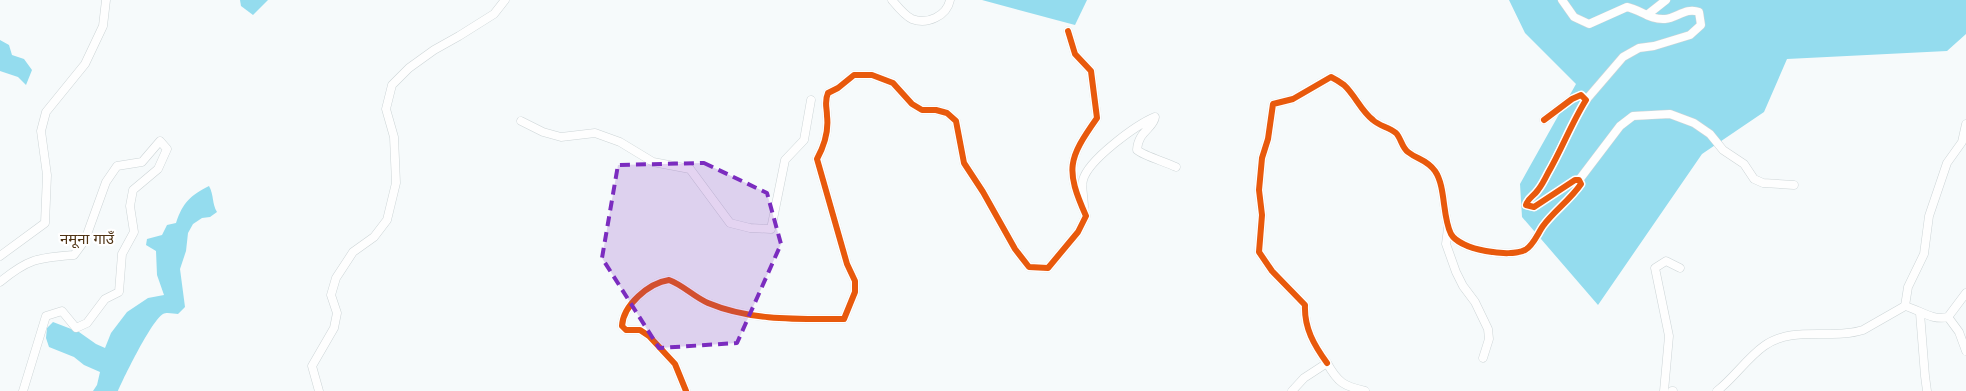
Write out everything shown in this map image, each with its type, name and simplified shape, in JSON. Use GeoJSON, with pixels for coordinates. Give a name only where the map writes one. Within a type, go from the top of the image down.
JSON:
{"type":"FeatureCollection","features":[{"type":"Feature","properties":{"kind":"street"},"geometry":{"type":"LineString","coordinates":[[0,256],[45,224],[47,175],[41,131],[46,112],[85,64],[103,26],[106,0]]}},
{"type":"Feature","properties":{"kind":"street"},"geometry":{"type":"LineString","coordinates":[[319,391],[312,366],[334,328],[337,313],[331,295],[336,278],[353,252],[374,237],[387,220],[396,183],[394,137],[386,109],[392,85],[409,68],[434,50],[494,14],[505,0]]}},
{"type":"Feature","properties":{"kind":"street"},"geometry":{"type":"LineString","coordinates":[[892,0],[910,19],[923,22],[942,14],[949,5],[950,0]]}},
{"type":"Feature","properties":{"kind":"street"},"geometry":{"type":"LineString","coordinates":[[1562,0],[1574,17],[1589,24],[1627,7],[1653,19],[1667,19],[1692,9],[1699,12],[1701,26],[1690,35],[1654,46],[1639,48],[1623,57],[1586,100],[1570,126],[1562,149],[1538,190],[1527,201],[1526,205],[1534,208],[1574,180],[1580,180]]}},
{"type":"Feature","properties":{"kind":"street"},"geometry":{"type":"LineString","coordinates":[[1647,15],[1666,0]]}},
{"type":"Feature","properties":{"kind":"street"},"geometry":{"type":"LineString","coordinates":[[1068,31],[1074,54],[1091,71],[1096,96],[1097,118],[1079,143],[1072,160],[1072,174],[1076,192],[1086,216]]}},
{"type":"Feature","properties":{"kind":"street"},"geometry":{"type":"LineString","coordinates":[[686,391],[675,364],[649,336],[640,330],[626,330],[622,326],[622,320],[628,307],[654,284],[669,280],[707,303],[741,314],[789,319],[844,319],[855,292],[855,281],[847,264],[817,159],[825,144],[828,118],[824,100],[828,93],[838,88],[854,75],[872,75],[892,83],[912,104],[922,110],[936,110],[947,113],[956,121],[964,163],[983,192],[1015,249],[1029,267],[1048,268],[1078,232],[1086,216],[1083,180],[1093,163],[1143,122],[1155,117],[1154,123],[1144,131],[1137,141],[1136,150],[1142,155],[1176,167]]}},
{"type":"Feature","properties":{"kind":"street"},"geometry":{"type":"LineString","coordinates":[[1365,391],[1340,382],[1312,341],[1305,320],[1305,305],[1272,272],[1258,252],[1262,215],[1259,190],[1262,158],[1268,139],[1273,104],[1293,99],[1331,77],[1344,85],[1374,122],[1386,126],[1398,134],[1406,152],[1427,161],[1436,173],[1448,226],[1458,242],[1465,246],[1503,253],[1525,250],[1532,243],[1543,226],[1574,194],[1581,184],[1580,180],[1620,126],[1633,116],[1670,114],[1694,123],[1710,134],[1723,150],[1744,164],[1754,179],[1763,183],[1794,184]]}},
{"type":"Feature","properties":{"kind":"street"},"geometry":{"type":"LineString","coordinates":[[1544,120],[1572,99],[1581,95],[1586,100]]}},
{"type":"Feature","properties":{"kind":"street"},"geometry":{"type":"LineString","coordinates":[[521,121],[542,132],[561,137],[595,133],[620,142],[652,162],[690,169],[730,223],[750,228],[771,229],[785,160],[804,140],[811,100]]}},
{"type":"Feature","properties":{"kind":"street"},"geometry":{"type":"LineString","coordinates":[[1905,306],[1908,287],[1924,254],[1929,216],[1947,163],[1962,142],[1966,124]]}},
{"type":"Feature","properties":{"kind":"street"},"geometry":{"type":"LineString","coordinates":[[0,282],[16,269],[36,259],[74,255],[84,240],[106,182],[117,166],[142,162],[160,141],[167,149],[158,168],[133,190],[130,206],[134,232],[122,254],[119,292],[105,299],[87,323],[76,328],[62,311],[46,316],[23,391]]}},
{"type":"Feature","properties":{"kind":"street"},"geometry":{"type":"LineString","coordinates":[[1448,226],[1446,244],[1450,257],[1463,286],[1475,302],[1488,329],[1489,339],[1483,358]]}},
{"type":"Feature","properties":{"kind":"street"},"geometry":{"type":"LineString","coordinates":[[1664,391],[1669,336],[1656,268],[1666,261],[1680,268]]}},
{"type":"Feature","properties":{"kind":"street"},"geometry":{"type":"LineString","coordinates":[[1905,306],[1920,313],[1942,319],[1948,317],[1966,294]]}},
{"type":"Feature","properties":{"kind":"street"},"geometry":{"type":"LineString","coordinates":[[1717,391],[1729,382],[1765,345],[1780,339],[1800,335],[1855,333],[1905,306]]}},
{"type":"Feature","properties":{"kind":"street"},"geometry":{"type":"LineString","coordinates":[[1920,313],[1928,391]]}},
{"type":"Feature","properties":{"kind":"street"},"geometry":{"type":"LineString","coordinates":[[1948,317],[1959,332],[1966,351]]}},
{"type":"Feature","properties":{"kind":"street"},"geometry":{"type":"LineString","coordinates":[[1292,391],[1304,378],[1327,364]]}},
{"type":"Feature","properties":{"kind":"highlighted area"},"geometry":{"type":"Polygon","coordinates":[[[704,163],[767,193],[781,244],[737,343],[659,348],[602,258],[618,165],[704,163]]]}},
{"type":"Feature","properties":{"kind":"shaded area"},"geometry":{"type":"Polygon","coordinates":[[[240,0],[268,0],[253,15],[241,6],[240,0]]]}},
{"type":"Feature","properties":{"kind":"shaded area"},"geometry":{"type":"Polygon","coordinates":[[[982,0],[1087,0],[1075,25],[982,0]]]}},
{"type":"Feature","properties":{"kind":"shaded area"},"geometry":{"type":"Polygon","coordinates":[[[1509,0],[1966,0],[1966,34],[1947,51],[1787,59],[1764,112],[1702,154],[1598,305],[1522,217],[1520,184],[1576,84],[1525,33],[1509,0]]]}},
{"type":"Feature","properties":{"kind":"shaded area"},"geometry":{"type":"Polygon","coordinates":[[[0,40],[9,45],[12,55],[24,59],[32,70],[26,85],[18,77],[0,71],[0,40]]]}},
{"type":"Feature","properties":{"kind":"shaded area"},"geometry":{"type":"Polygon","coordinates":[[[209,186],[217,212],[193,224],[188,233],[186,251],[180,269],[185,307],[178,314],[165,313],[158,318],[118,391],[93,391],[97,385],[100,372],[84,365],[74,357],[49,347],[46,338],[47,328],[53,322],[79,332],[105,348],[111,333],[127,312],[148,298],[164,295],[157,275],[156,251],[146,245],[147,239],[162,235],[167,225],[176,223],[181,210],[188,200],[209,186]]]}},
{"type":"Feature","properties":{"kind":"cycle path"},"geometry":{"type":"LineString","coordinates":[[686,391],[675,364],[649,336],[640,330],[626,330],[622,326],[627,310],[638,296],[661,282],[669,280],[708,303],[741,313],[775,318],[844,319],[855,292],[855,281],[847,264],[817,159],[827,133],[826,102],[828,93],[838,88],[854,75],[872,75],[893,83],[912,104],[922,110],[936,110],[947,113],[956,121],[964,163],[983,192],[1015,249],[1029,267],[1048,268],[1078,232],[1086,216],[1075,187],[1073,165],[1080,144],[1097,118],[1091,71],[1075,54],[1068,31]]}},
{"type":"Feature","properties":{"kind":"cycle path"},"geometry":{"type":"LineString","coordinates":[[1327,363],[1318,350],[1308,329],[1305,305],[1272,271],[1259,252],[1262,215],[1259,190],[1262,158],[1268,139],[1273,104],[1293,99],[1331,77],[1341,83],[1369,116],[1378,124],[1396,133],[1406,150],[1428,164],[1435,171],[1441,185],[1448,227],[1456,240],[1474,248],[1497,253],[1518,252],[1528,248],[1547,221],[1581,184],[1579,180],[1575,180],[1534,207],[1526,205],[1543,182],[1586,100],[1581,95],[1572,99],[1544,120]]}},
{"type":"Feature","properties":{"kind":"district","name":"नमूना गाउँ"},"geometry":{"type":"Point","coordinates":[87,238]}}]}
